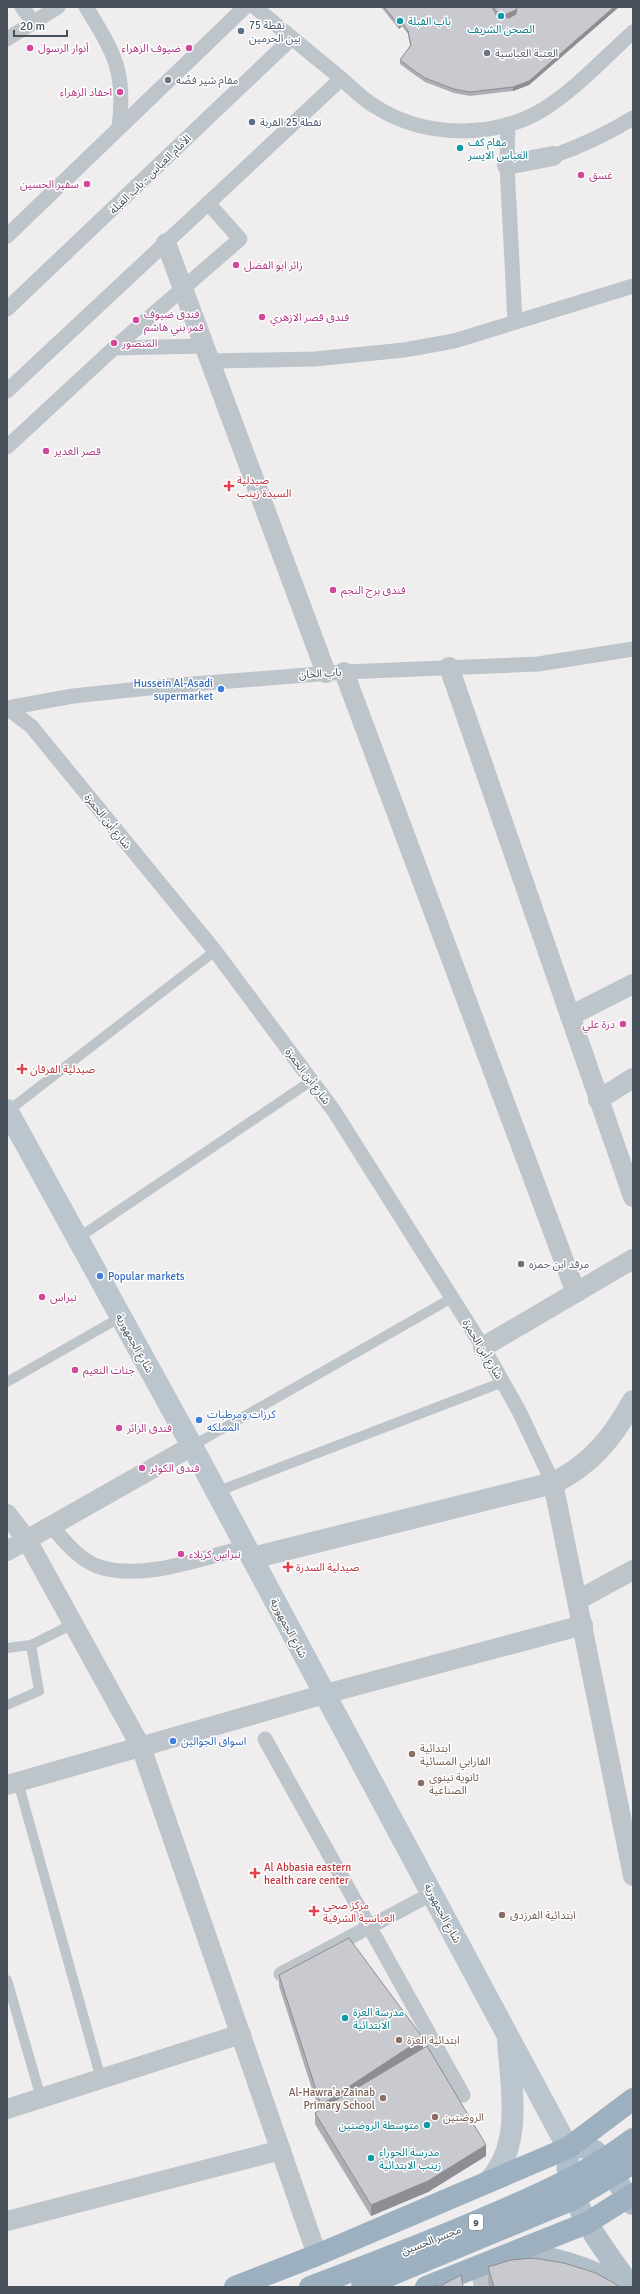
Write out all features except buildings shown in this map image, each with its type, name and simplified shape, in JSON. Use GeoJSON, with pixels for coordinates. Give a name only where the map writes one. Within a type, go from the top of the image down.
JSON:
{"type":"FeatureCollection","features":[{"type":"Feature","properties":{"kind":"highway"},"geometry":{"type":"LineString","coordinates":[[235,2287],[317,2255],[568,2148],[633,2099]]}},
{"type":"Feature","properties":{"kind":"highway","name":"مجسر الحسين"},"geometry":{"type":"LineString","coordinates":[[310,2287],[464,2227],[566,2183],[615,2153],[633,2139]]}},
{"type":"Feature","properties":{"kind":"highway","name":"مجسر الحسين"},"geometry":{"type":"LineString","coordinates":[[362,2287],[571,2200],[633,2163]]}},
{"type":"Feature","properties":{"kind":"highway"},"geometry":{"type":"LineString","coordinates":[[426,2287],[587,2223],[631,2198]]}},
{"type":"Feature","properties":{"kind":"main road","name":"شارع الجمهورية"},"geometry":{"type":"LineString","coordinates":[[7,1111],[192,1446],[568,2148]]}},
{"type":"Feature","properties":{"kind":"main road"},"geometry":{"type":"LineString","coordinates":[[488,2182],[498,2172],[504,2161],[511,2131],[512,2099],[507,2032]]}},
{"type":"Feature","properties":{"kind":"main road"},"geometry":{"type":"LineString","coordinates":[[631,2198],[595,2151],[585,2147],[568,2148],[568,2172],[577,2203],[587,2223],[631,2287]]}},
{"type":"Feature","properties":{"kind":"main road"},"geometry":{"type":"LineString","coordinates":[[510,2254],[536,2256],[573,2264],[604,2277],[622,2287]]}},
{"type":"Feature","properties":{"kind":"street"},"geometry":{"type":"LineString","coordinates":[[22,7],[34,23]]}},
{"type":"Feature","properties":{"kind":"street"},"geometry":{"type":"LineString","coordinates":[[7,39],[58,7]]}},
{"type":"Feature","properties":{"kind":"street"},"geometry":{"type":"LineString","coordinates":[[86,7],[115,57],[121,80],[119,128]]}},
{"type":"Feature","properties":{"kind":"street"},"geometry":{"type":"LineString","coordinates":[[7,236],[245,7]]}},
{"type":"Feature","properties":{"kind":"street"},"geometry":{"type":"LineString","coordinates":[[255,7],[375,107],[416,124],[436,129],[469,131],[508,124],[542,110],[563,95],[633,32]]}},
{"type":"Feature","properties":{"kind":"street","name":"الأمام العباس - باب القبلة"},"geometry":{"type":"LineString","coordinates":[[7,309],[292,38]]}},
{"type":"Feature","properties":{"kind":"street"},"geometry":{"type":"LineString","coordinates":[[7,391],[341,79]]}},
{"type":"Feature","properties":{"kind":"street"},"geometry":{"type":"LineString","coordinates":[[507,165],[552,156],[595,139],[633,118]]}},
{"type":"Feature","properties":{"kind":"street"},"geometry":{"type":"LineString","coordinates":[[508,124],[507,165],[515,322]]}},
{"type":"Feature","properties":{"kind":"street"},"geometry":{"type":"LineString","coordinates":[[7,447],[114,348],[240,239],[208,203]]}},
{"type":"Feature","properties":{"kind":"street"},"geometry":{"type":"LineString","coordinates":[[166,244],[207,354],[335,672],[576,1292]]}},
{"type":"Feature","properties":{"kind":"street"},"geometry":{"type":"LineString","coordinates":[[114,348],[314,360],[404,350],[454,341],[633,286]]}},
{"type":"Feature","properties":{"kind":"street","name":"باب الخان"},"geometry":{"type":"LineString","coordinates":[[7,708],[73,696],[168,686],[335,672],[538,664],[633,649]]}},
{"type":"Feature","properties":{"kind":"street"},"geometry":{"type":"LineString","coordinates":[[449,667],[598,1100],[633,1197]]}},
{"type":"Feature","properties":{"kind":"street","name":"شارع أبن الحمزة"},"geometry":{"type":"LineString","coordinates":[[7,708],[31,726],[215,952],[334,1110],[483,1347],[503,1382],[553,1483]]}},
{"type":"Feature","properties":{"kind":"street"},"geometry":{"type":"LineString","coordinates":[[570,1016],[633,984]]}},
{"type":"Feature","properties":{"kind":"street"},"geometry":{"type":"LineString","coordinates":[[598,1100],[633,1078]]}},
{"type":"Feature","properties":{"kind":"street"},"geometry":{"type":"LineString","coordinates":[[483,1347],[633,1259]]}},
{"type":"Feature","properties":{"kind":"street"},"geometry":{"type":"LineString","coordinates":[[51,1526],[75,1552],[96,1566],[120,1571],[148,1571],[249,1553],[553,1483],[574,1473],[601,1450],[619,1426],[633,1401]]}},
{"type":"Feature","properties":{"kind":"street"},"geometry":{"type":"LineString","coordinates":[[7,1551],[192,1446]]}},
{"type":"Feature","properties":{"kind":"street"},"geometry":{"type":"LineString","coordinates":[[553,1483],[633,1876]]}},
{"type":"Feature","properties":{"kind":"street"},"geometry":{"type":"LineString","coordinates":[[7,1514],[27,1540],[141,1747],[317,2255]]}},
{"type":"Feature","properties":{"kind":"street"},"geometry":{"type":"LineString","coordinates":[[578,1600],[633,1570]]}},
{"type":"Feature","properties":{"kind":"street"},"geometry":{"type":"LineString","coordinates":[[13,1783],[325,1694],[583,1625]]}},
{"type":"Feature","properties":{"kind":"street"},"geometry":{"type":"LineString","coordinates":[[265,1739],[463,2095]]}},
{"type":"Feature","properties":{"kind":"street"},"geometry":{"type":"LineString","coordinates":[[281,1974],[432,1893]]}},
{"type":"Feature","properties":{"kind":"street"},"geometry":{"type":"LineString","coordinates":[[7,2109],[240,2034]]}},
{"type":"Feature","properties":{"kind":"street"},"geometry":{"type":"LineString","coordinates":[[7,2220],[281,2150]]}},
{"type":"Feature","properties":{"kind":"street"},"geometry":{"type":"LineString","coordinates":[[480,2266],[484,2287]]}},
{"type":"Feature","properties":{"kind":"lane"},"geometry":{"type":"LineString","coordinates":[[7,1111],[215,952]]}},
{"type":"Feature","properties":{"kind":"lane"},"geometry":{"type":"LineString","coordinates":[[78,1238],[311,1081]]}},
{"type":"Feature","properties":{"kind":"lane"},"geometry":{"type":"LineString","coordinates":[[192,1446],[452,1298]]}},
{"type":"Feature","properties":{"kind":"lane"},"geometry":{"type":"LineString","coordinates":[[7,1382],[121,1317]]}},
{"type":"Feature","properties":{"kind":"lane"},"geometry":{"type":"LineString","coordinates":[[216,1492],[503,1382]]}},
{"type":"Feature","properties":{"kind":"lane"},"geometry":{"type":"LineString","coordinates":[[7,1648],[31,1645],[73,1624]]}},
{"type":"Feature","properties":{"kind":"lane"},"geometry":{"type":"LineString","coordinates":[[7,1705],[39,1692],[31,1645]]}},
{"type":"Feature","properties":{"kind":"lane"},"geometry":{"type":"LineString","coordinates":[[13,1783],[101,2079]]}},
{"type":"Feature","properties":{"kind":"lane"},"geometry":{"type":"LineString","coordinates":[[7,1980],[41,2098]]}},
{"type":"Feature","properties":{"kind":"place","name":"الصحن الشريف"},"geometry":{"type":"Point","coordinates":[501,16]}},
{"type":"Feature","properties":{"kind":"place","name":"باب القبلة"},"geometry":{"type":"Point","coordinates":[400,21]}},
{"type":"Feature","properties":{"kind":"place","name":"نقطة 75 بين الحرمين"},"geometry":{"type":"Point","coordinates":[241,31]}},
{"type":"Feature","properties":{"kind":"place","name":"أنوار الرسول"},"geometry":{"type":"Point","coordinates":[30,48]}},
{"type":"Feature","properties":{"kind":"place","name":"ضيوف الزهراء"},"geometry":{"type":"Point","coordinates":[189,48]}},
{"type":"Feature","properties":{"kind":"place","name":"العتبة العباسية"},"geometry":{"type":"Point","coordinates":[487,53]}},
{"type":"Feature","properties":{"kind":"place","name":"مقام شير فضّه"},"geometry":{"type":"Point","coordinates":[168,80]}},
{"type":"Feature","properties":{"kind":"place","name":"احفاد الزهراء"},"geometry":{"type":"Point","coordinates":[120,92]}},
{"type":"Feature","properties":{"kind":"place","name":"نقطة 25 القربة"},"geometry":{"type":"Point","coordinates":[252,122]}},
{"type":"Feature","properties":{"kind":"place","name":"مقام كف العباس الايسر"},"geometry":{"type":"Point","coordinates":[460,148]}},
{"type":"Feature","properties":{"kind":"place","name":"غسق"},"geometry":{"type":"Point","coordinates":[581,175]}},
{"type":"Feature","properties":{"kind":"place","name":"سفير الحسين"},"geometry":{"type":"Point","coordinates":[87,184]}},
{"type":"Feature","properties":{"kind":"place","name":"زائر ابو الفضل"},"geometry":{"type":"Point","coordinates":[236,265]}},
{"type":"Feature","properties":{"kind":"place","name":"فندق قصر الازهري"},"geometry":{"type":"Point","coordinates":[262,317]}},
{"type":"Feature","properties":{"kind":"place","name":"فندق ضيوف قمر بني هاشم"},"geometry":{"type":"Point","coordinates":[136,320]}},
{"type":"Feature","properties":{"kind":"place","name":"المنصور"},"geometry":{"type":"Point","coordinates":[114,343]}},
{"type":"Feature","properties":{"kind":"place","name":"قصر الغدير"},"geometry":{"type":"Point","coordinates":[46,451]}},
{"type":"Feature","properties":{"kind":"place","name":"صيدلية السيدة زينب"},"geometry":{"type":"Point","coordinates":[229,486]}},
{"type":"Feature","properties":{"kind":"place","name":"فندق برج النجم"},"geometry":{"type":"Point","coordinates":[333,590]}},
{"type":"Feature","properties":{"kind":"place","name":"Hussein Al-Asadi supermarket"},"geometry":{"type":"Point","coordinates":[221,689]}},
{"type":"Feature","properties":{"kind":"place","name":"درة علي"},"geometry":{"type":"Point","coordinates":[623,1024]}},
{"type":"Feature","properties":{"kind":"place","name":"صيدلية الفرقان"},"geometry":{"type":"Point","coordinates":[22,1069]}},
{"type":"Feature","properties":{"kind":"place","name":"مرقد ابن حمزه"},"geometry":{"type":"Point","coordinates":[521,1264]}},
{"type":"Feature","properties":{"kind":"place","name":"Popular markets"},"geometry":{"type":"Point","coordinates":[100,1276]}},
{"type":"Feature","properties":{"kind":"place","name":"نبراس"},"geometry":{"type":"Point","coordinates":[42,1297]}},
{"type":"Feature","properties":{"kind":"place","name":"جنات النعيم"},"geometry":{"type":"Point","coordinates":[75,1370]}},
{"type":"Feature","properties":{"kind":"place","name":"كرزات ومرطبات المملكه"},"geometry":{"type":"Point","coordinates":[199,1420]}},
{"type":"Feature","properties":{"kind":"place","name":"فندق الزائر"},"geometry":{"type":"Point","coordinates":[119,1428]}},
{"type":"Feature","properties":{"kind":"place","name":"فندق الكوثر"},"geometry":{"type":"Point","coordinates":[142,1468]}},
{"type":"Feature","properties":{"kind":"place","name":"نبراس كربلاء"},"geometry":{"type":"Point","coordinates":[181,1554]}},
{"type":"Feature","properties":{"kind":"place","name":"صيدلية السدرة"},"geometry":{"type":"Point","coordinates":[288,1567]}},
{"type":"Feature","properties":{"kind":"place","name":"اسواق الجوالين"},"geometry":{"type":"Point","coordinates":[173,1741]}},
{"type":"Feature","properties":{"kind":"place","name":"ابتدائية الفارابي المسائية"},"geometry":{"type":"Point","coordinates":[412,1754]}},
{"type":"Feature","properties":{"kind":"place","name":"ثانوية نينوى الصناعية"},"geometry":{"type":"Point","coordinates":[421,1783]}},
{"type":"Feature","properties":{"kind":"place","name":"Al Abbasia eastern health care center"},"geometry":{"type":"Point","coordinates":[255,1873]}},
{"type":"Feature","properties":{"kind":"place","name":"مركز صحي العباسية الشرقية"},"geometry":{"type":"Point","coordinates":[314,1911]}},
{"type":"Feature","properties":{"kind":"place","name":"ابتدائية الفرزدق"},"geometry":{"type":"Point","coordinates":[502,1915]}},
{"type":"Feature","properties":{"kind":"place","name":"مدرسة العزة الابتدائية"},"geometry":{"type":"Point","coordinates":[345,2018]}},
{"type":"Feature","properties":{"kind":"place","name":"ابتدائية العزة"},"geometry":{"type":"Point","coordinates":[399,2040]}},
{"type":"Feature","properties":{"kind":"place","name":"Al-Hawra'a Zainab Primary School"},"geometry":{"type":"Point","coordinates":[383,2098]}},
{"type":"Feature","properties":{"kind":"place","name":"الروضتين"},"geometry":{"type":"Point","coordinates":[435,2117]}},
{"type":"Feature","properties":{"kind":"place","name":"متوسطة الروضتين"},"geometry":{"type":"Point","coordinates":[427,2125]}},
{"type":"Feature","properties":{"kind":"place","name":"مدرسة الحوراء زينب الابتدائية"},"geometry":{"type":"Point","coordinates":[371,2158]}}]}
